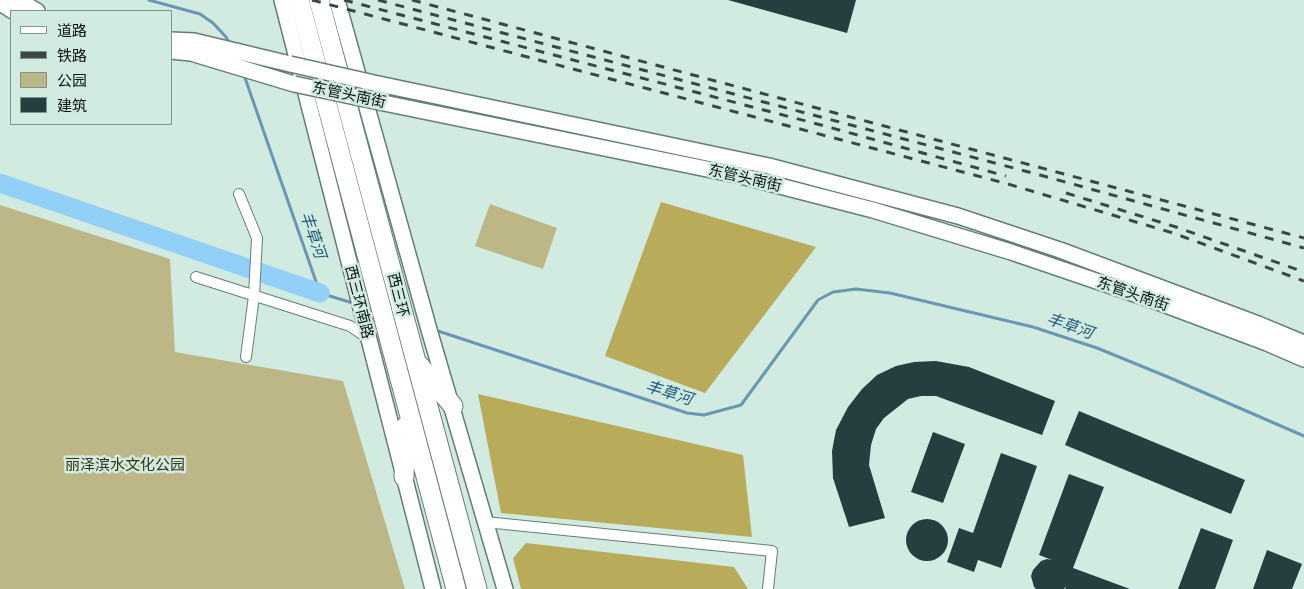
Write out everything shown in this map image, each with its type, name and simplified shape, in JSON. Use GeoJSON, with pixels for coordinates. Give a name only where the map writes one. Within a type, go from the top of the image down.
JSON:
{"type":"FeatureCollection","features":[{"type":"Feature","properties":{"kind":"highway","name":"西三环"},"geometry":{"type":"LineString","coordinates":[[299,0],[456,589]]}},
{"type":"Feature","properties":{"kind":"highway","name":"西三环"},"geometry":{"type":"LineString","coordinates":[[319,0],[477,589]]}},
{"type":"Feature","properties":{"kind":"highway"},"geometry":{"type":"LineString","coordinates":[[416,361],[453,406]]}},
{"type":"Feature","properties":{"kind":"highway"},"geometry":{"type":"LineString","coordinates":[[404,477],[407,407]]}},
{"type":"Feature","properties":{"kind":"main road"},"geometry":{"type":"LineString","coordinates":[[18,0],[35,10]]}},
{"type":"Feature","properties":{"kind":"main road","name":"西三环南路"},"geometry":{"type":"LineString","coordinates":[[282,0],[433,589]]}},
{"type":"Feature","properties":{"kind":"main road"},"geometry":{"type":"LineString","coordinates":[[337,0],[424,313],[453,406],[505,589]]}},
{"type":"Feature","properties":{"kind":"main road"},"geometry":{"type":"LineString","coordinates":[[0,3],[12,10]]}},
{"type":"Feature","properties":{"kind":"main road","name":"东管头南街"},"geometry":{"type":"LineString","coordinates":[[172,40],[194,42],[374,83],[769,166],[958,216],[1075,255],[1304,343]]}},
{"type":"Feature","properties":{"kind":"main road","name":"东管头南街"},"geometry":{"type":"LineString","coordinates":[[172,51],[191,53],[294,84],[741,176],[873,210],[1011,252],[1146,298],[1267,343],[1304,359]]}},
{"type":"Feature","properties":{"kind":"street"},"geometry":{"type":"LineString","coordinates":[[239,194],[257,238],[254,296],[246,357]]}},
{"type":"Feature","properties":{"kind":"street"},"geometry":{"type":"LineString","coordinates":[[196,277],[350,326],[368,338]]}},
{"type":"Feature","properties":{"kind":"street"},"geometry":{"type":"LineString","coordinates":[[485,522],[772,551],[768,589]]}},
{"type":"Feature","properties":{"kind":"green space"},"geometry":{"type":"Polygon","coordinates":[[[490,204],[557,228],[543,269],[475,246],[490,204]]]}},
{"type":"Feature","properties":{"kind":"green space","name":"丽泽滨水文化公园"},"geometry":{"type":"Polygon","coordinates":[[[0,205],[170,259],[175,352],[343,381],[405,589],[0,589],[0,205]]]}},
{"type":"Feature","properties":{"kind":"shaded area"},"geometry":{"type":"Polygon","coordinates":[[[661,202],[816,247],[705,393],[605,356],[661,202]]]}},
{"type":"Feature","properties":{"kind":"shaded area"},"geometry":{"type":"Polygon","coordinates":[[[478,394],[743,455],[752,537],[501,513],[478,394]]]}},
{"type":"Feature","properties":{"kind":"shaded area"},"geometry":{"type":"Polygon","coordinates":[[[526,543],[734,567],[748,589],[521,589],[513,558],[526,543]]]}},
{"type":"Feature","properties":{"kind":"building"},"geometry":{"type":"Polygon","coordinates":[[[728,0],[856,0],[847,33],[728,0]]]}},
{"type":"Feature","properties":{"kind":"building"},"geometry":{"type":"Polygon","coordinates":[[[936,361],[969,367],[1055,401],[1042,435],[936,396],[921,396],[908,399],[884,418],[876,429],[871,445],[869,465],[885,518],[849,527],[833,478],[832,451],[836,430],[848,407],[862,389],[877,375],[896,366],[914,362],[936,361]]]}},
{"type":"Feature","properties":{"kind":"building"},"geometry":{"type":"Polygon","coordinates":[[[1079,411],[1245,480],[1231,514],[1065,445],[1079,411]]]}},
{"type":"Feature","properties":{"kind":"building"},"geometry":{"type":"Polygon","coordinates":[[[933,432],[965,444],[943,503],[911,492],[933,432]]]}},
{"type":"Feature","properties":{"kind":"building"},"geometry":{"type":"Polygon","coordinates":[[[1001,453],[1037,466],[1001,568],[978,560],[974,572],[947,562],[959,528],[973,533],[1001,453]]]}},
{"type":"Feature","properties":{"kind":"building"},"geometry":{"type":"Polygon","coordinates":[[[1069,474],[1104,487],[1073,568],[1130,589],[1065,589],[1066,586],[1064,589],[1036,589],[1034,587],[1031,576],[1033,570],[1041,561],[1052,560],[1039,555],[1069,474]]]}},
{"type":"Feature","properties":{"kind":"building"},"geometry":{"type":"Polygon","coordinates":[[[923,519],[931,519],[942,525],[948,540],[942,555],[931,561],[923,561],[912,555],[906,544],[906,536],[912,525],[923,519]]]}},
{"type":"Feature","properties":{"kind":"building"},"geometry":{"type":"Polygon","coordinates":[[[1201,528],[1233,540],[1215,589],[1178,589],[1201,528]]]}},
{"type":"Feature","properties":{"kind":"building"},"geometry":{"type":"Polygon","coordinates":[[[1267,550],[1302,564],[1292,589],[1253,589],[1267,550]]]}},
{"type":"Feature","properties":{"kind":"waterway","name":"丰草河"},"geometry":{"type":"LineString","coordinates":[[149,0],[200,14],[213,23],[230,44]]}},
{"type":"Feature","properties":{"kind":"waterway","name":"丰草河"},"geometry":{"type":"LineString","coordinates":[[244,75],[320,293],[356,304]]}},
{"type":"Feature","properties":{"kind":"waterway"},"geometry":{"type":"LineString","coordinates":[[0,183],[320,293]]}},
{"type":"Feature","properties":{"kind":"waterway","name":"丰草河"},"geometry":{"type":"LineString","coordinates":[[435,330],[687,413],[704,415],[741,405],[818,300],[833,292],[856,289],[890,293],[1033,327],[1097,348],[1304,436]]}},
{"type":"Feature","properties":{"kind":"railway"},"geometry":{"type":"LineString","coordinates":[[312,0],[1008,184],[1173,233],[1304,281]]}},
{"type":"Feature","properties":{"kind":"railway"},"geometry":{"type":"LineString","coordinates":[[344,0],[821,125],[1006,176]]}},
{"type":"Feature","properties":{"kind":"railway"},"geometry":{"type":"LineString","coordinates":[[378,0],[1040,175],[1304,248]]}},
{"type":"Feature","properties":{"kind":"railway"},"geometry":{"type":"LineString","coordinates":[[412,0],[1304,238]]}},
{"type":"Feature","properties":{"kind":"railway"},"geometry":{"type":"LineString","coordinates":[[1066,193],[1176,227],[1304,272]]}}]}
